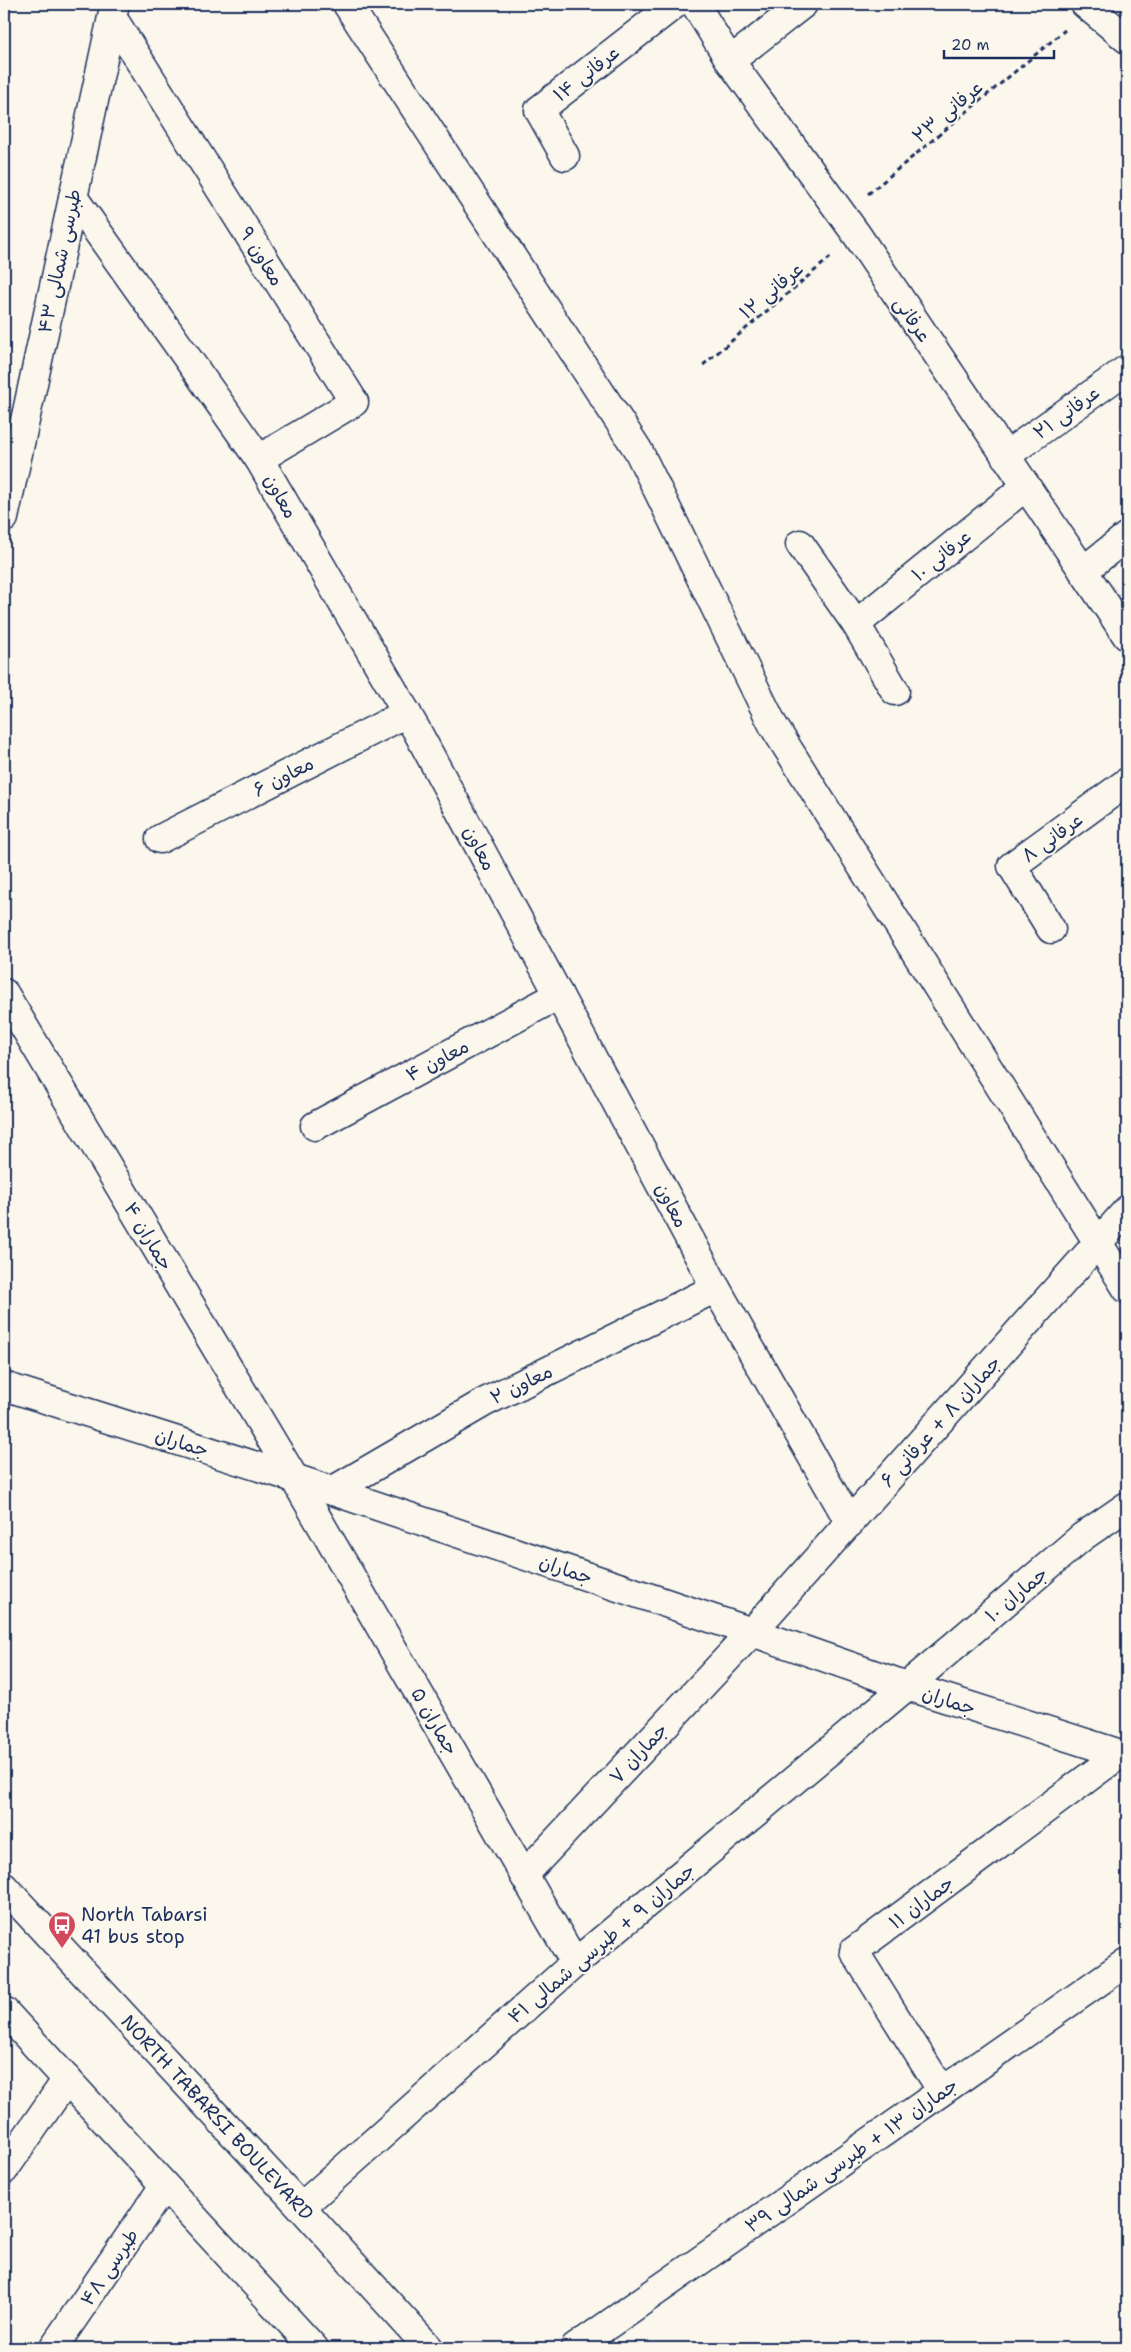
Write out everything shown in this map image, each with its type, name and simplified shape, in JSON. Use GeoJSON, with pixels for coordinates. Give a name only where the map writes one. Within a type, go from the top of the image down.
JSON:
{"type":"FeatureCollection","features":[{"type":"Feature","properties":{"kind":"street"},"geometry":{"type":"LineString","coordinates":[[347,4],[638,450],[773,725],[1127,1288]]}},
{"type":"Feature","properties":{"kind":"street","name":"عرفانی ۱۴"},"geometry":{"type":"LineString","coordinates":[[565,156],[539,110],[675,4]]}},
{"type":"Feature","properties":{"kind":"street","name":"عرفانی"},"geometry":{"type":"LineString","coordinates":[[695,4],[730,61],[850,225],[1127,636]]}},
{"type":"Feature","properties":{"kind":"street"},"geometry":{"type":"LineString","coordinates":[[730,61],[804,4]]}},
{"type":"Feature","properties":{"kind":"street"},"geometry":{"type":"LineString","coordinates":[[1088,6],[1127,39]]}},
{"type":"Feature","properties":{"kind":"street","name":"طبرسی شمالی ۴۳"},"geometry":{"type":"LineString","coordinates":[[4,518],[114,10]]}},
{"type":"Feature","properties":{"kind":"street","name":"معاون ۹"},"geometry":{"type":"LineString","coordinates":[[114,10],[354,402],[259,459]]}},
{"type":"Feature","properties":{"kind":"street","name":"معاون"},"geometry":{"type":"LineString","coordinates":[[73,197],[259,459],[407,713],[716,1288],[850,1523]]}},
{"type":"Feature","properties":{"kind":"street","name":"عرفانی ۲۱"},"geometry":{"type":"LineString","coordinates":[[1006,456],[1127,369]]}},
{"type":"Feature","properties":{"kind":"street","name":"عرفانی ۱۰"},"geometry":{"type":"LineString","coordinates":[[856,624],[1026,486]]}},
{"type":"Feature","properties":{"kind":"street"},"geometry":{"type":"LineString","coordinates":[[1084,571],[1127,536]]}},
{"type":"Feature","properties":{"kind":"street"},"geometry":{"type":"LineString","coordinates":[[800,544],[856,624],[895,691]]}},
{"type":"Feature","properties":{"kind":"street","name":"معاون ۶"},"geometry":{"type":"LineString","coordinates":[[160,839],[407,713]]}},
{"type":"Feature","properties":{"kind":"street","name":"عرفانی ۸"},"geometry":{"type":"LineString","coordinates":[[1051,929],[1012,866],[1127,782]]}},
{"type":"Feature","properties":{"kind":"street","name":"جماران ۴"},"geometry":{"type":"LineString","coordinates":[[4,993],[294,1478]]}},
{"type":"Feature","properties":{"kind":"street","name":"معاون ۴"},"geometry":{"type":"LineString","coordinates":[[315,1126],[558,995]]}},
{"type":"Feature","properties":{"kind":"street","name":"جماران ۸ + عرفانی ۶"},"geometry":{"type":"LineString","coordinates":[[752,1632],[1127,1210]]}},
{"type":"Feature","properties":{"kind":"street","name":"معاون ۲"},"geometry":{"type":"LineString","coordinates":[[332,1491],[485,1402],[716,1288]]}},
{"type":"Feature","properties":{"kind":"street","name":"جماران"},"geometry":{"type":"LineString","coordinates":[[4,1386],[294,1478],[907,1686],[1124,1755]]}},
{"type":"Feature","properties":{"kind":"street","name":"جماران ۵"},"geometry":{"type":"LineString","coordinates":[[294,1478],[575,1964]]}},
{"type":"Feature","properties":{"kind":"street","name":"جماران ۱۰"},"geometry":{"type":"LineString","coordinates":[[907,1686],[1082,1537],[1127,1506]]}},
{"type":"Feature","properties":{"kind":"street","name":"جماران ۷"},"geometry":{"type":"LineString","coordinates":[[524,1875],[752,1632]]}},
{"type":"Feature","properties":{"kind":"street","name":"جماران ۹ + طبرسی شمالی ۴۱"},"geometry":{"type":"LineString","coordinates":[[301,2207],[575,1964],[907,1686]]}},
{"type":"Feature","properties":{"kind":"street","name":"جماران ۱۱"},"geometry":{"type":"LineString","coordinates":[[942,2091],[854,1951],[1124,1755]]}},
{"type":"Feature","properties":{"kind":"street","name":"NORTH TABARSI BOULEVARD"},"geometry":{"type":"LineString","coordinates":[[4,1887],[429,2348]]}},
{"type":"Feature","properties":{"kind":"street","name":"جماران ۱۳ + طبرسی شمالی ۳۹"},"geometry":{"type":"LineString","coordinates":[[575,2348],[1127,1962]]}},
{"type":"Feature","properties":{"kind":"street"},"geometry":{"type":"LineString","coordinates":[[4,2011],[314,2348]]}},
{"type":"Feature","properties":{"kind":"street"},"geometry":{"type":"LineString","coordinates":[[4,2170],[67,2079]]}},
{"type":"Feature","properties":{"kind":"street","name":"طبرسی ۴۸"},"geometry":{"type":"LineString","coordinates":[[53,2348],[164,2186]]}},
{"type":"Feature","properties":{"kind":"path","name":"عرفانی ۲۳"},"geometry":{"type":"LineString","coordinates":[[850,225],[1088,6]]}},
{"type":"Feature","properties":{"kind":"path","name":"عرفانی ۱۲"},"geometry":{"type":"LineString","coordinates":[[703,365],[850,225]]}},
{"type":"Feature","properties":{"kind":"place","name":"North Tabarsi 41 bus stop"},"geometry":{"type":"Point","coordinates":[62,1949]}}]}
